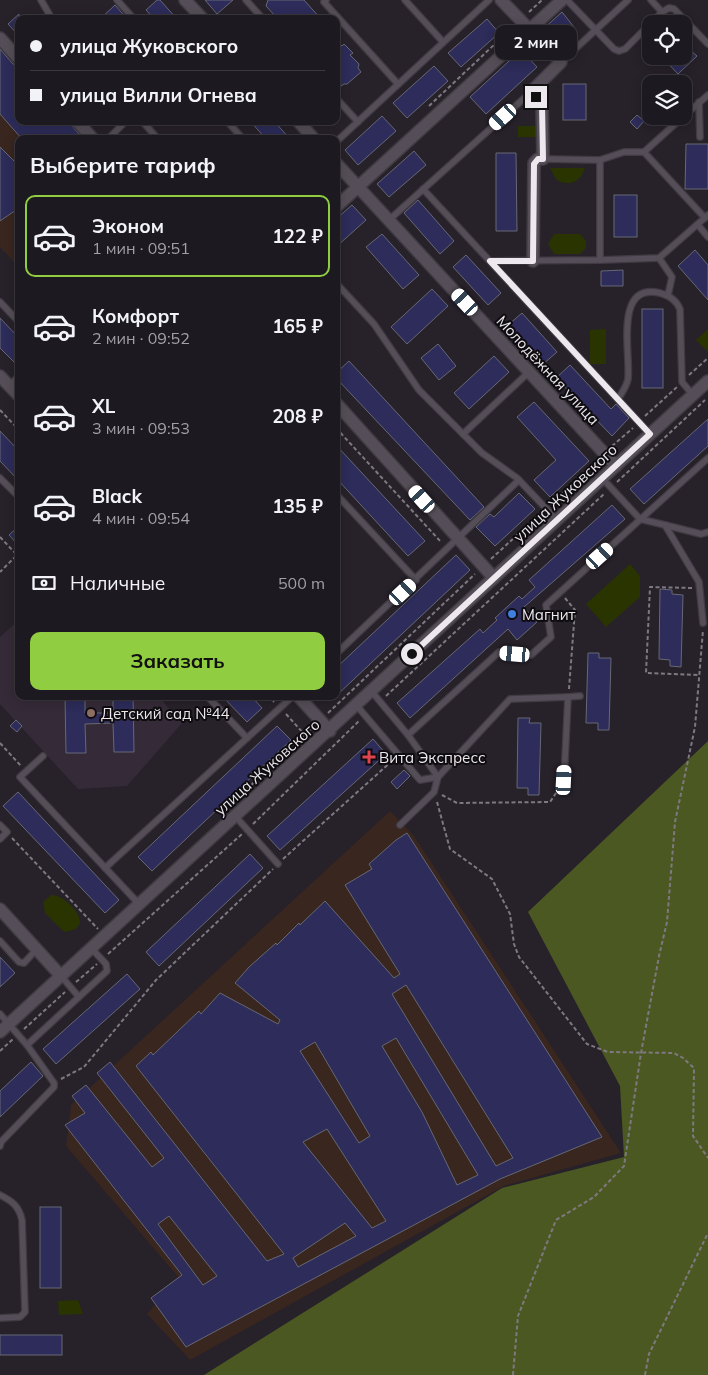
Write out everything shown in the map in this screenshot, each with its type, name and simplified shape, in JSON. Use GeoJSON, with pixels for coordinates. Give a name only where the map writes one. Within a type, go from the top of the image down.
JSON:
{"type":"FeatureCollection","features":[{"type":"Feature","properties":{"kind":"street"},"geometry":{"type":"LineString","coordinates":[[185,0],[199,15]]}},
{"type":"Feature","properties":{"kind":"street"},"geometry":{"type":"LineString","coordinates":[[501,0],[561,62],[530,93],[542,104],[543,159],[538,159],[534,164],[533,261]]}},
{"type":"Feature","properties":{"kind":"street"},"geometry":{"type":"LineString","coordinates":[[340,203],[562,0]]}},
{"type":"Feature","properties":{"kind":"street"},"geometry":{"type":"LineString","coordinates":[[0,38],[15,55]]}},
{"type":"Feature","properties":{"kind":"street"},"geometry":{"type":"LineString","coordinates":[[81,125],[89,135]]}},
{"type":"Feature","properties":{"kind":"street"},"geometry":{"type":"LineString","coordinates":[[302,125],[310,135]]}},
{"type":"Feature","properties":{"kind":"street","name":"Молодёжная улица"},"geometry":{"type":"LineString","coordinates":[[340,167],[616,466]]}},
{"type":"Feature","properties":{"kind":"street"},"geometry":{"type":"LineString","coordinates":[[0,376],[15,392]]}},
{"type":"Feature","properties":{"kind":"street","name":"улица Жуковского"},"geometry":{"type":"LineString","coordinates":[[4,1028],[91,948],[101,932],[139,904],[236,817],[708,381]]}},
{"type":"Feature","properties":{"kind":"street"},"geometry":{"type":"LineString","coordinates":[[340,407],[494,578]]}},
{"type":"Feature","properties":{"kind":"street"},"geometry":{"type":"LineString","coordinates":[[302,700],[330,731]]}},
{"type":"Feature","properties":{"kind":"street"},"geometry":{"type":"LineString","coordinates":[[0,910],[61,976]]}},
{"type":"Feature","properties":{"kind":"lane"},"geometry":{"type":"LineString","coordinates":[[41,0],[50,15]]}},
{"type":"Feature","properties":{"kind":"lane"},"geometry":{"type":"LineString","coordinates":[[117,0],[130,15]]}},
{"type":"Feature","properties":{"kind":"lane"},"geometry":{"type":"LineString","coordinates":[[246,0],[259,15]]}},
{"type":"Feature","properties":{"kind":"lane"},"geometry":{"type":"LineString","coordinates":[[326,0],[324,2],[336,15]]}},
{"type":"Feature","properties":{"kind":"lane"},"geometry":{"type":"LineString","coordinates":[[405,0],[443,42]]}},
{"type":"Feature","properties":{"kind":"lane"},"geometry":{"type":"LineString","coordinates":[[340,138],[489,0]]}},
{"type":"Feature","properties":{"kind":"lane"},"geometry":{"type":"LineString","coordinates":[[567,0],[614,49],[619,51],[625,49],[662,12],[669,8],[674,9],[708,44]]}},
{"type":"Feature","properties":{"kind":"lane"},"geometry":{"type":"LineString","coordinates":[[561,62],[628,0]]}},
{"type":"Feature","properties":{"kind":"lane"},"geometry":{"type":"LineString","coordinates":[[651,0],[662,12]]}},
{"type":"Feature","properties":{"kind":"lane"},"geometry":{"type":"LineString","coordinates":[[340,20],[398,84]]}},
{"type":"Feature","properties":{"kind":"lane"},"geometry":{"type":"LineString","coordinates":[[389,220],[530,93]]}},
{"type":"Feature","properties":{"kind":"lane"},"geometry":{"type":"LineString","coordinates":[[692,109],[708,95]]}},
{"type":"Feature","properties":{"kind":"lane"},"geometry":{"type":"LineString","coordinates":[[340,102],[358,122]]}},
{"type":"Feature","properties":{"kind":"lane"},"geometry":{"type":"LineString","coordinates":[[700,102],[700,137]]}},
{"type":"Feature","properties":{"kind":"lane"},"geometry":{"type":"LineString","coordinates":[[112,135],[122,125]]}},
{"type":"Feature","properties":{"kind":"lane"},"geometry":{"type":"LineString","coordinates":[[146,125],[154,135]]}},
{"type":"Feature","properties":{"kind":"lane"},"geometry":{"type":"LineString","coordinates":[[231,125],[239,135]]}},
{"type":"Feature","properties":{"kind":"lane"},"geometry":{"type":"LineString","coordinates":[[543,159],[600,160],[624,152],[644,152],[674,125]]}},
{"type":"Feature","properties":{"kind":"lane"},"geometry":{"type":"LineString","coordinates":[[490,261],[659,258],[706,217],[644,152]]}},
{"type":"Feature","properties":{"kind":"lane"},"geometry":{"type":"LineString","coordinates":[[600,160],[600,260]]}},
{"type":"Feature","properties":{"kind":"lane"},"geometry":{"type":"LineString","coordinates":[[423,189],[650,434]]}},
{"type":"Feature","properties":{"kind":"lane"},"geometry":{"type":"LineString","coordinates":[[698,225],[708,237]]}},
{"type":"Feature","properties":{"kind":"lane"},"geometry":{"type":"LineString","coordinates":[[659,258],[672,278],[668,295]]}},
{"type":"Feature","properties":{"kind":"lane"},"geometry":{"type":"LineString","coordinates":[[340,288],[374,324],[419,390],[482,453],[520,480],[557,520]]}},
{"type":"Feature","properties":{"kind":"lane"},"geometry":{"type":"LineString","coordinates":[[618,399],[628,380],[628,315],[632,304],[642,295],[656,292],[668,295],[677,302],[680,309],[682,382],[693,395]]}},
{"type":"Feature","properties":{"kind":"lane"},"geometry":{"type":"LineString","coordinates":[[0,302],[15,318]]}},
{"type":"Feature","properties":{"kind":"lane"},"geometry":{"type":"LineString","coordinates":[[463,434],[529,372]]}},
{"type":"Feature","properties":{"kind":"lane"},"geometry":{"type":"LineString","coordinates":[[9,386],[15,380]]}},
{"type":"Feature","properties":{"kind":"lane"},"geometry":{"type":"LineString","coordinates":[[408,735],[499,652],[532,655],[551,637],[546,605],[708,458]]}},
{"type":"Feature","properties":{"kind":"lane"},"geometry":{"type":"LineString","coordinates":[[0,478],[15,493]]}},
{"type":"Feature","properties":{"kind":"lane"},"geometry":{"type":"LineString","coordinates":[[602,478],[640,519],[701,534],[708,532]]}},
{"type":"Feature","properties":{"kind":"lane"},"geometry":{"type":"LineString","coordinates":[[340,650],[459,540],[520,480]]}},
{"type":"Feature","properties":{"kind":"lane"},"geometry":{"type":"LineString","coordinates":[[340,498],[416,580]]}},
{"type":"Feature","properties":{"kind":"lane"},"geometry":{"type":"LineString","coordinates":[[665,525],[699,582],[703,623]]}},
{"type":"Feature","properties":{"kind":"lane"},"geometry":{"type":"LineString","coordinates":[[372,692],[408,735],[438,777]]}},
{"type":"Feature","properties":{"kind":"lane"},"geometry":{"type":"LineString","coordinates":[[400,825],[434,792],[438,777],[510,699],[580,696]]}},
{"type":"Feature","properties":{"kind":"lane"},"geometry":{"type":"LineString","coordinates":[[564,780],[568,697]]}},
{"type":"Feature","properties":{"kind":"lane"},"geometry":{"type":"LineString","coordinates":[[211,700],[246,738]]}},
{"type":"Feature","properties":{"kind":"lane"},"geometry":{"type":"LineString","coordinates":[[105,868],[289,700]]}},
{"type":"Feature","properties":{"kind":"lane"},"geometry":{"type":"LineString","coordinates":[[357,706],[420,780],[438,777]]}},
{"type":"Feature","properties":{"kind":"lane"},"geometry":{"type":"LineString","coordinates":[[43,756],[20,777],[139,904]]}},
{"type":"Feature","properties":{"kind":"lane"},"geometry":{"type":"LineString","coordinates":[[236,817],[278,864]]}},
{"type":"Feature","properties":{"kind":"lane"},"geometry":{"type":"LineString","coordinates":[[0,825],[7,832],[0,839]]}},
{"type":"Feature","properties":{"kind":"lane"},"geometry":{"type":"LineString","coordinates":[[0,941],[19,962],[24,963],[36,950]]}},
{"type":"Feature","properties":{"kind":"lane"},"geometry":{"type":"LineString","coordinates":[[27,1045],[106,971],[106,964],[91,948]]}},
{"type":"Feature","properties":{"kind":"lane"},"geometry":{"type":"LineString","coordinates":[[61,976],[79,997]]}},
{"type":"Feature","properties":{"kind":"lane"},"geometry":{"type":"LineString","coordinates":[[0,1014],[4,1028],[17,1034],[27,1045],[54,1083],[54,1087],[1,1142],[0,1146]]}},
{"type":"Feature","properties":{"kind":"lane"},"geometry":{"type":"LineString","coordinates":[[0,1194],[13,1202],[20,1210],[22,1220],[25,1312],[20,1317],[0,1318]]}},
{"type":"Feature","properties":{"kind":"path"},"geometry":{"type":"LineString","coordinates":[[428,107],[542,0]]}},
{"type":"Feature","properties":{"kind":"path"},"geometry":{"type":"LineString","coordinates":[[240,795],[604,453],[708,358]]}},
{"type":"Feature","properties":{"kind":"path"},"geometry":{"type":"LineString","coordinates":[[380,701],[708,397]]}},
{"type":"Feature","properties":{"kind":"path"},"geometry":{"type":"LineString","coordinates":[[0,410],[15,426]]}},
{"type":"Feature","properties":{"kind":"path"},"geometry":{"type":"LineString","coordinates":[[340,432],[448,550]]}},
{"type":"Feature","properties":{"kind":"path"},"geometry":{"type":"LineString","coordinates":[[0,538],[15,552]]}},
{"type":"Feature","properties":{"kind":"path"},"geometry":{"type":"LineString","coordinates":[[0,572],[15,558]]}},
{"type":"Feature","properties":{"kind":"path"},"geometry":{"type":"LineString","coordinates":[[699,588],[650,587],[646,673],[699,675]]}},
{"type":"Feature","properties":{"kind":"path"},"geometry":{"type":"LineString","coordinates":[[559,592],[575,610],[568,697]]}},
{"type":"Feature","properties":{"kind":"path"},"geometry":{"type":"LineString","coordinates":[[513,1375],[518,1316],[556,1220],[594,1197],[624,1166],[658,956],[667,922],[675,822],[695,727],[703,623]]}},
{"type":"Feature","properties":{"kind":"path"},"geometry":{"type":"LineString","coordinates":[[273,700],[305,735]]}},
{"type":"Feature","properties":{"kind":"path"},"geometry":{"type":"LineString","coordinates":[[0,1051],[247,830],[365,715]]}},
{"type":"Feature","properties":{"kind":"path"},"geometry":{"type":"LineString","coordinates":[[0,743],[27,771]]}},
{"type":"Feature","properties":{"kind":"path"},"geometry":{"type":"LineString","coordinates":[[54,1083],[84,1067],[156,980],[278,864],[399,755]]}},
{"type":"Feature","properties":{"kind":"path"},"geometry":{"type":"LineString","coordinates":[[434,792],[457,803],[550,802],[564,780]]}},
{"type":"Feature","properties":{"kind":"path"},"geometry":{"type":"LineString","coordinates":[[434,792],[450,848],[492,879],[510,914],[514,944],[519,957],[587,1044],[608,1052],[674,1053],[694,1068],[693,1136],[708,1158]]}},
{"type":"Feature","properties":{"kind":"path"},"geometry":{"type":"LineString","coordinates":[[7,832],[101,932]]}},
{"type":"Feature","properties":{"kind":"path"},"geometry":{"type":"LineString","coordinates":[[101,932],[104,922]]}},
{"type":"Feature","properties":{"kind":"path"},"geometry":{"type":"LineString","coordinates":[[645,1375],[649,1354],[708,1233]]}},
{"type":"Feature","properties":{"kind":"shaded area"},"geometry":{"type":"Polygon","coordinates":[[[0,45],[15,62],[15,125],[74,125],[83,135],[15,135],[15,264],[0,247],[0,45]]]}},
{"type":"Feature","properties":{"kind":"shaded area","name":"Детский сад №44"},"geometry":{"type":"Polygon","coordinates":[[[15,624],[15,700],[162,700],[182,723],[127,786],[78,789],[0,704],[0,637],[15,624]]]}},
{"type":"Feature","properties":{"kind":"shaded area"},"geometry":{"type":"Polygon","coordinates":[[[390,811],[414,836],[621,1153],[504,1186],[190,1360],[147,1314],[179,1278],[66,1146],[71,1105],[390,811]]]}},
{"type":"Feature","properties":{"kind":"green space"},"geometry":{"type":"Polygon","coordinates":[[[518,126],[536,126],[536,137],[518,137],[518,126]]]}},
{"type":"Feature","properties":{"kind":"green space"},"geometry":{"type":"Polygon","coordinates":[[[550,168],[585,168],[577,180],[565,183],[556,179],[550,168]]]}},
{"type":"Feature","properties":{"kind":"green space"},"geometry":{"type":"Polygon","coordinates":[[[554,234],[580,234],[586,241],[586,248],[580,254],[554,254],[548,244],[554,234]]]}},
{"type":"Feature","properties":{"kind":"green space"},"geometry":{"type":"Polygon","coordinates":[[[606,329],[606,364],[590,364],[590,330],[606,329]]]}},
{"type":"Feature","properties":{"kind":"green space"},"geometry":{"type":"Polygon","coordinates":[[[708,329],[708,350],[707,351],[696,340],[708,329]]]}},
{"type":"Feature","properties":{"kind":"green space"},"geometry":{"type":"Polygon","coordinates":[[[630,564],[640,576],[640,597],[606,627],[586,604],[630,564]]]}},
{"type":"Feature","properties":{"kind":"green space"},"geometry":{"type":"Polygon","coordinates":[[[708,741],[708,1375],[204,1375],[502,1188],[624,1157],[620,1086],[528,912],[708,741]]]}},
{"type":"Feature","properties":{"kind":"green space"},"geometry":{"type":"Polygon","coordinates":[[[51,895],[60,897],[74,909],[80,923],[76,929],[66,932],[62,930],[45,913],[43,902],[51,895]]]}},
{"type":"Feature","properties":{"kind":"green space"},"geometry":{"type":"Polygon","coordinates":[[[78,1300],[83,1314],[59,1315],[58,1301],[78,1300]]]}},
{"type":"Feature","properties":{"kind":"building"},"geometry":{"type":"Polygon","coordinates":[[[157,0],[160,0],[173,15],[150,15],[146,10],[157,0]]]}},
{"type":"Feature","properties":{"kind":"building"},"geometry":{"type":"Polygon","coordinates":[[[205,0],[233,0],[217,14],[205,0]]]}},
{"type":"Feature","properties":{"kind":"building"},"geometry":{"type":"Polygon","coordinates":[[[268,0],[304,0],[317,15],[274,15],[266,6],[268,0]]]}},
{"type":"Feature","properties":{"kind":"building"},"geometry":{"type":"Polygon","coordinates":[[[115,5],[124,15],[104,15],[115,5]]]}},
{"type":"Feature","properties":{"kind":"building"},"geometry":{"type":"Polygon","coordinates":[[[562,12],[574,27],[554,44],[542,30],[562,12]]]}},
{"type":"Feature","properties":{"kind":"building"},"geometry":{"type":"Polygon","coordinates":[[[15,18],[15,32],[8,24],[15,18]]]}},
{"type":"Feature","properties":{"kind":"building"},"geometry":{"type":"Polygon","coordinates":[[[487,19],[499,33],[461,67],[448,53],[487,19]]]}},
{"type":"Feature","properties":{"kind":"building"},"geometry":{"type":"Polygon","coordinates":[[[340,44],[342,46],[344,44],[353,53],[350,55],[359,64],[358,68],[361,72],[347,84],[341,86],[340,44]]]}},
{"type":"Feature","properties":{"kind":"building"},"geometry":{"type":"Polygon","coordinates":[[[0,49],[15,65],[15,125],[71,125],[80,135],[18,135],[0,114],[0,49]]]}},
{"type":"Feature","properties":{"kind":"building"},"geometry":{"type":"Polygon","coordinates":[[[521,50],[537,67],[486,114],[470,97],[521,50]]]}},
{"type":"Feature","properties":{"kind":"building"},"geometry":{"type":"Polygon","coordinates":[[[692,52],[697,56],[692,61],[692,52]]]}},
{"type":"Feature","properties":{"kind":"building"},"geometry":{"type":"Polygon","coordinates":[[[670,65],[688,65],[678,74],[670,65]]]}},
{"type":"Feature","properties":{"kind":"building"},"geometry":{"type":"Polygon","coordinates":[[[434,66],[448,81],[407,118],[393,103],[434,66]]]}},
{"type":"Feature","properties":{"kind":"building"},"geometry":{"type":"Polygon","coordinates":[[[563,84],[586,84],[586,120],[563,120],[563,84]]]}},
{"type":"Feature","properties":{"kind":"building"},"geometry":{"type":"Polygon","coordinates":[[[637,115],[642,119],[642,123],[637,129],[630,122],[637,115]]]}},
{"type":"Feature","properties":{"kind":"building"},"geometry":{"type":"Polygon","coordinates":[[[382,116],[396,131],[358,165],[345,150],[382,116]]]}},
{"type":"Feature","properties":{"kind":"building"},"geometry":{"type":"Polygon","coordinates":[[[254,125],[278,125],[286,135],[262,135],[254,125]]]}},
{"type":"Feature","properties":{"kind":"building"},"geometry":{"type":"Polygon","coordinates":[[[686,144],[708,144],[708,189],[685,189],[686,144]]]}},
{"type":"Feature","properties":{"kind":"building"},"geometry":{"type":"Polygon","coordinates":[[[0,147],[15,162],[15,211],[0,221],[0,147]]]}},
{"type":"Feature","properties":{"kind":"building"},"geometry":{"type":"Polygon","coordinates":[[[414,151],[426,165],[389,197],[377,184],[414,151]]]}},
{"type":"Feature","properties":{"kind":"building"},"geometry":{"type":"Polygon","coordinates":[[[496,153],[516,153],[517,231],[496,231],[496,153]]]}},
{"type":"Feature","properties":{"kind":"building"},"geometry":{"type":"Polygon","coordinates":[[[614,195],[637,195],[637,237],[614,237],[614,195]]]}},
{"type":"Feature","properties":{"kind":"building"},"geometry":{"type":"Polygon","coordinates":[[[418,200],[454,241],[440,254],[404,213],[418,200]]]}},
{"type":"Feature","properties":{"kind":"building"},"geometry":{"type":"Polygon","coordinates":[[[352,205],[366,220],[340,243],[340,216],[352,205]]]}},
{"type":"Feature","properties":{"kind":"building"},"geometry":{"type":"Polygon","coordinates":[[[382,234],[419,275],[403,289],[366,247],[382,234]]]}},
{"type":"Feature","properties":{"kind":"building"},"geometry":{"type":"Polygon","coordinates":[[[695,250],[708,265],[708,300],[678,266],[695,250]]]}},
{"type":"Feature","properties":{"kind":"building"},"geometry":{"type":"Polygon","coordinates":[[[466,255],[501,293],[488,305],[453,267],[466,255]]]}},
{"type":"Feature","properties":{"kind":"building"},"geometry":{"type":"Polygon","coordinates":[[[623,270],[623,286],[601,286],[601,271],[623,270]]]}},
{"type":"Feature","properties":{"kind":"building"},"geometry":{"type":"Polygon","coordinates":[[[432,289],[448,306],[407,344],[391,327],[432,289]]]}},
{"type":"Feature","properties":{"kind":"building"},"geometry":{"type":"Polygon","coordinates":[[[642,309],[663,309],[663,388],[642,388],[642,309]]]}},
{"type":"Feature","properties":{"kind":"building"},"geometry":{"type":"Polygon","coordinates":[[[522,313],[557,352],[542,365],[507,326],[522,313]]]}},
{"type":"Feature","properties":{"kind":"building"},"geometry":{"type":"Polygon","coordinates":[[[0,318],[15,334],[15,363],[0,348],[0,318]]]}},
{"type":"Feature","properties":{"kind":"building"},"geometry":{"type":"Polygon","coordinates":[[[438,344],[456,366],[439,380],[421,358],[438,344]]]}},
{"type":"Feature","properties":{"kind":"building"},"geometry":{"type":"Polygon","coordinates":[[[494,356],[509,372],[469,409],[454,393],[494,356]]]}},
{"type":"Feature","properties":{"kind":"building"},"geometry":{"type":"Polygon","coordinates":[[[349,361],[484,507],[470,520],[340,382],[340,369],[349,361]]]}},
{"type":"Feature","properties":{"kind":"building"},"geometry":{"type":"Polygon","coordinates":[[[570,365],[611,409],[616,404],[629,418],[612,436],[556,378],[570,365]]]}},
{"type":"Feature","properties":{"kind":"building"},"geometry":{"type":"Polygon","coordinates":[[[534,402],[589,461],[550,497],[534,480],[556,460],[517,417],[534,402]]]}},
{"type":"Feature","properties":{"kind":"building"},"geometry":{"type":"Polygon","coordinates":[[[708,419],[708,446],[644,504],[630,489],[708,419]]]}},
{"type":"Feature","properties":{"kind":"building"},"geometry":{"type":"Polygon","coordinates":[[[0,431],[15,447],[15,477],[0,461],[0,431]]]}},
{"type":"Feature","properties":{"kind":"building"},"geometry":{"type":"Polygon","coordinates":[[[340,449],[425,541],[408,556],[340,482],[340,449]]]}},
{"type":"Feature","properties":{"kind":"building"},"geometry":{"type":"Polygon","coordinates":[[[519,493],[535,509],[495,546],[476,527],[490,514],[494,517],[519,493]]]}},
{"type":"Feature","properties":{"kind":"building"},"geometry":{"type":"Polygon","coordinates":[[[612,505],[625,519],[524,607],[537,622],[517,640],[508,629],[410,718],[397,703],[480,629],[483,633],[497,620],[495,618],[519,596],[522,599],[535,587],[529,580],[612,505]]]}},
{"type":"Feature","properties":{"kind":"building"},"geometry":{"type":"Polygon","coordinates":[[[15,530],[15,542],[9,535],[15,530]]]}},
{"type":"Feature","properties":{"kind":"building"},"geometry":{"type":"Polygon","coordinates":[[[456,555],[470,570],[340,692],[340,664],[456,555]]]}},
{"type":"Feature","properties":{"kind":"building"},"geometry":{"type":"Polygon","coordinates":[[[660,589],[672,590],[672,594],[683,595],[681,667],[670,666],[670,660],[659,659],[660,589]]]}},
{"type":"Feature","properties":{"kind":"building"},"geometry":{"type":"Polygon","coordinates":[[[588,653],[599,653],[599,658],[611,658],[609,730],[598,730],[598,723],[586,723],[588,653]]]}},
{"type":"Feature","properties":{"kind":"building"},"geometry":{"type":"Polygon","coordinates":[[[65,700],[85,700],[85,713],[113,713],[113,700],[133,700],[134,752],[114,752],[113,723],[85,724],[86,753],[66,753],[65,700]]]}},
{"type":"Feature","properties":{"kind":"building"},"geometry":{"type":"Polygon","coordinates":[[[226,700],[255,700],[262,708],[247,722],[226,700]]]}},
{"type":"Feature","properties":{"kind":"building"},"geometry":{"type":"Polygon","coordinates":[[[518,718],[530,718],[529,723],[541,723],[539,795],[528,795],[528,788],[517,788],[518,718]]]}},
{"type":"Feature","properties":{"kind":"building"},"geometry":{"type":"Polygon","coordinates":[[[16,720],[22,726],[17,732],[10,726],[16,720]]]}},
{"type":"Feature","properties":{"kind":"building"},"geometry":{"type":"Polygon","coordinates":[[[277,726],[291,740],[152,871],[138,857],[277,726]]]}},
{"type":"Feature","properties":{"kind":"building"},"geometry":{"type":"Polygon","coordinates":[[[373,739],[386,754],[280,850],[267,836],[373,739]]]}},
{"type":"Feature","properties":{"kind":"building"},"geometry":{"type":"Polygon","coordinates":[[[404,770],[410,776],[397,789],[391,782],[404,770]]]}},
{"type":"Feature","properties":{"kind":"building"},"geometry":{"type":"Polygon","coordinates":[[[18,792],[119,900],[105,913],[3,806],[18,792]]]}},
{"type":"Feature","properties":{"kind":"building"},"geometry":{"type":"Polygon","coordinates":[[[407,833],[602,1137],[500,1179],[186,1347],[151,1298],[182,1275],[65,1125],[85,1113],[72,1096],[86,1085],[152,1167],[164,1158],[97,1073],[110,1062],[267,1261],[284,1254],[136,1066],[151,1052],[153,1055],[199,1011],[201,1014],[220,993],[278,1024],[280,1020],[235,983],[249,967],[276,943],[277,945],[325,901],[394,978],[400,974],[345,885],[372,869],[369,864],[396,840],[407,833]],[[406,985],[392,994],[496,1166],[513,1158],[406,985]],[[396,1038],[382,1046],[422,1112],[457,1185],[478,1175],[396,1038]],[[315,1042],[300,1051],[359,1143],[370,1136],[315,1042]],[[327,1129],[303,1142],[372,1228],[386,1221],[327,1129]],[[169,1216],[158,1224],[203,1285],[217,1276],[169,1216]],[[345,1223],[293,1258],[298,1267],[356,1236],[345,1223]]]}},
{"type":"Feature","properties":{"kind":"building"},"geometry":{"type":"Polygon","coordinates":[[[250,854],[263,868],[159,966],[146,952],[250,854]]]}},
{"type":"Feature","properties":{"kind":"building"},"geometry":{"type":"Polygon","coordinates":[[[0,957],[15,973],[0,987],[0,957]]]}},
{"type":"Feature","properties":{"kind":"building"},"geometry":{"type":"Polygon","coordinates":[[[127,974],[140,989],[56,1064],[43,1049],[127,974]]]}},
{"type":"Feature","properties":{"kind":"building"},"geometry":{"type":"Polygon","coordinates":[[[31,1062],[43,1076],[0,1117],[0,1091],[31,1062]]]}},
{"type":"Feature","properties":{"kind":"building"},"geometry":{"type":"Polygon","coordinates":[[[40,1207],[61,1207],[61,1288],[40,1288],[40,1207]]]}},
{"type":"Feature","properties":{"kind":"building"},"geometry":{"type":"Polygon","coordinates":[[[0,1335],[62,1335],[62,1355],[0,1355],[0,1335]]]}},
{"type":"Feature","properties":{"kind":"place","name":"Магнит"},"geometry":{"type":"Point","coordinates":[512,614]}},
{"type":"Feature","properties":{"kind":"place","name":"Детский сад №44"},"geometry":{"type":"Point","coordinates":[91,713]}},
{"type":"Feature","properties":{"kind":"place","name":"Вита Экспресс"},"geometry":{"type":"Point","coordinates":[369,757]}},
{"type":"Feature","properties":{"kind":"route"},"geometry":{"type":"LineString","coordinates":[[412,654],[650,434],[490,261],[533,261],[534,164],[538,159],[543,159],[542,104],[536,97]]}}]}
